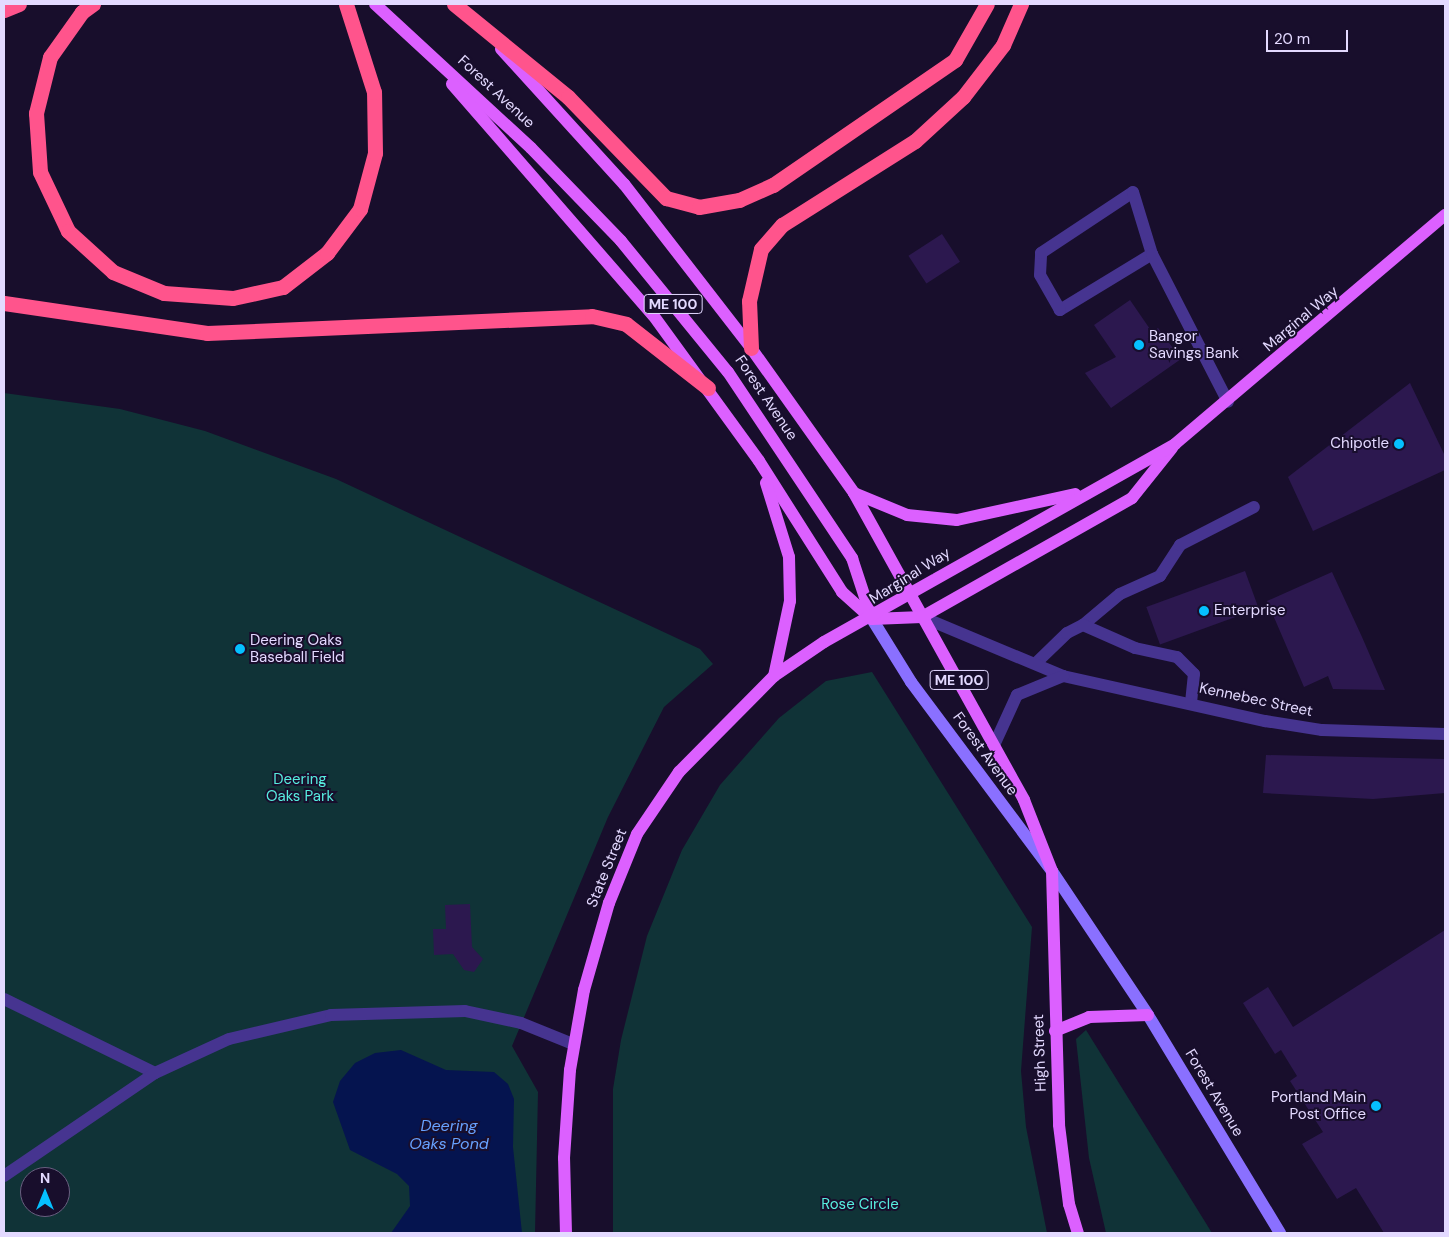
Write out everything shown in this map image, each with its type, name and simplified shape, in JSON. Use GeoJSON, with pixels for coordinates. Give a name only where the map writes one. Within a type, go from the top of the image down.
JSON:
{"type":"FeatureCollection","features":[{"type":"Feature","properties":{"kind":"highway"},"geometry":{"type":"LineString","coordinates":[[4,10],[19,4]]}},
{"type":"Feature","properties":{"kind":"highway"},"geometry":{"type":"LineString","coordinates":[[93,4],[82,12],[50,57],[36,113],[40,172],[68,231],[121,275],[164,292],[233,298],[283,287],[327,253],[360,209],[375,153],[374,92],[346,4]]}},
{"type":"Feature","properties":{"kind":"highway","name":"Forest Avenue"},"geometry":{"type":"LineString","coordinates":[[454,4],[487,33]]}},
{"type":"Feature","properties":{"kind":"highway"},"geometry":{"type":"LineString","coordinates":[[487,33],[568,97],[666,198],[699,207],[738,200],[773,185],[955,60],[987,4]]}},
{"type":"Feature","properties":{"kind":"highway"},"geometry":{"type":"LineString","coordinates":[[752,348],[749,301],[761,250],[782,225],[915,140],[963,97],[1003,45],[1021,4]]}},
{"type":"Feature","properties":{"kind":"highway"},"geometry":{"type":"LineString","coordinates":[[4,303],[207,333],[592,316],[626,324],[708,388]]}},
{"type":"Feature","properties":{"kind":"main road","name":"Forest Avenue"},"geometry":{"type":"LineString","coordinates":[[375,4],[411,36],[621,241],[728,372],[852,558],[872,619]]}},
{"type":"Feature","properties":{"kind":"main road","name":"Forest Avenue"},"geometry":{"type":"LineString","coordinates":[[487,33],[624,184],[752,348],[854,493],[995,743],[1052,870]]}},
{"type":"Feature","properties":{"kind":"main road"},"geometry":{"type":"LineString","coordinates":[[411,36],[654,315],[759,461],[842,592],[872,619]]}},
{"type":"Feature","properties":{"kind":"main road","name":"Marginal Way"},"geometry":{"type":"LineString","coordinates":[[872,619],[910,593],[1175,444],[1228,402],[1445,215]]}},
{"type":"Feature","properties":{"kind":"main road","name":"Marginal Way"},"geometry":{"type":"LineString","coordinates":[[872,619],[922,616],[1132,498],[1175,444]]}},
{"type":"Feature","properties":{"kind":"main road"},"geometry":{"type":"LineString","coordinates":[[759,461],[789,557],[790,601],[774,676]]}},
{"type":"Feature","properties":{"kind":"main road"},"geometry":{"type":"LineString","coordinates":[[854,493],[907,515],[957,520],[1087,492]]}},
{"type":"Feature","properties":{"kind":"main road","name":"State Street"},"geometry":{"type":"LineString","coordinates":[[566,1233],[564,1158],[573,1044],[599,934],[638,834],[679,772],[774,676],[824,642],[872,619]]}},
{"type":"Feature","properties":{"kind":"main road","name":"High Street"},"geometry":{"type":"LineString","coordinates":[[1052,870],[1059,1124],[1069,1204],[1078,1233]]}},
{"type":"Feature","properties":{"kind":"main road"},"geometry":{"type":"LineString","coordinates":[[1055,1031],[1089,1016],[1148,1015]]}},
{"type":"Feature","properties":{"kind":"street"},"geometry":{"type":"LineString","coordinates":[[1152,254],[1060,310],[1040,275],[1041,253],[1133,192],[1152,254],[1228,402]]}},
{"type":"Feature","properties":{"kind":"street"},"geometry":{"type":"LineString","coordinates":[[1036,663],[1067,634],[1083,625],[1120,594],[1160,576],[1180,545],[1254,507]]}},
{"type":"Feature","properties":{"kind":"street","name":"Kennebec Street"},"geometry":{"type":"LineString","coordinates":[[922,616],[1064,676],[1322,730],[1445,734]]}},
{"type":"Feature","properties":{"kind":"street","name":"Forest Avenue"},"geometry":{"type":"LineString","coordinates":[[872,619],[911,682],[1052,870],[1148,1015],[1280,1233]]}},
{"type":"Feature","properties":{"kind":"street"},"geometry":{"type":"LineString","coordinates":[[1083,625],[1135,648],[1177,657],[1194,674],[1191,702]]}},
{"type":"Feature","properties":{"kind":"street"},"geometry":{"type":"LineString","coordinates":[[995,743],[1017,695],[1064,676]]}},
{"type":"Feature","properties":{"kind":"street"},"geometry":{"type":"LineString","coordinates":[[4,999],[155,1073]]}},
{"type":"Feature","properties":{"kind":"street"},"geometry":{"type":"LineString","coordinates":[[4,1176],[155,1073],[229,1039],[332,1015],[465,1011],[521,1023],[573,1044]]}},
{"type":"Feature","properties":{"kind":"green space","name":"Deering Oaks Park"},"geometry":{"type":"Polygon","coordinates":[[[4,393],[120,409],[205,431],[336,479],[700,649],[713,664],[664,707],[608,817],[512,1046],[538,1092],[535,1233],[4,1233],[4,393]]]}},
{"type":"Feature","properties":{"kind":"green space","name":"Rose Circle"},"geometry":{"type":"Polygon","coordinates":[[[872,672],[1032,927],[1021,1071],[1026,1127],[1047,1233],[613,1233],[613,1089],[621,1040],[647,936],[682,850],[720,785],[779,718],[826,681],[872,672]]]}},
{"type":"Feature","properties":{"kind":"green space"},"geometry":{"type":"Polygon","coordinates":[[[1086,1030],[1212,1233],[1106,1233],[1089,1158],[1076,1039],[1086,1030]]]}},
{"type":"Feature","properties":{"kind":"water","name":"Deering Oaks Pond"},"geometry":{"type":"Polygon","coordinates":[[[401,1050],[446,1070],[494,1072],[508,1084],[514,1099],[513,1147],[522,1233],[391,1233],[410,1206],[409,1186],[397,1174],[350,1150],[333,1102],[340,1081],[355,1063],[375,1053],[401,1050]]]}},
{"type":"Feature","properties":{"kind":"building"},"geometry":{"type":"Polygon","coordinates":[[[942,234],[960,262],[926,283],[908,256],[942,234]]]}},
{"type":"Feature","properties":{"kind":"building","name":"Bangor Savings Bank"},"geometry":{"type":"Polygon","coordinates":[[[1130,300],[1152,332],[1158,328],[1181,359],[1111,408],[1085,373],[1116,357],[1094,325],[1130,300]]]}},
{"type":"Feature","properties":{"kind":"building"},"geometry":{"type":"Polygon","coordinates":[[[1410,383],[1445,456],[1445,470],[1313,531],[1288,477],[1410,383]]]}},
{"type":"Feature","properties":{"kind":"building","name":"Enterprise"},"geometry":{"type":"Polygon","coordinates":[[[1245,571],[1259,609],[1160,644],[1146,607],[1245,571]]]}},
{"type":"Feature","properties":{"kind":"building"},"geometry":{"type":"Polygon","coordinates":[[[1332,572],[1385,690],[1333,689],[1328,676],[1304,687],[1267,601],[1332,572]]]}},
{"type":"Feature","properties":{"kind":"building"},"geometry":{"type":"Polygon","coordinates":[[[1266,755],[1445,759],[1445,793],[1373,799],[1263,793],[1266,755]]]}},
{"type":"Feature","properties":{"kind":"building"},"geometry":{"type":"Polygon","coordinates":[[[470,904],[472,947],[483,959],[474,972],[464,970],[453,954],[434,955],[433,929],[446,929],[445,905],[470,904]]]}},
{"type":"Feature","properties":{"kind":"building","name":"Portland Main Post Office"},"geometry":{"type":"Polygon","coordinates":[[[1445,930],[1445,1233],[1384,1233],[1356,1188],[1337,1199],[1302,1144],[1323,1132],[1290,1081],[1297,1076],[1281,1050],[1275,1054],[1243,1003],[1268,987],[1293,1027],[1445,930]]]}},
{"type":"Feature","properties":{"kind":"place","name":"Bangor Savings Bank"},"geometry":{"type":"Point","coordinates":[1139,345]}},
{"type":"Feature","properties":{"kind":"place","name":"Chipotle"},"geometry":{"type":"Point","coordinates":[1399,444]}},
{"type":"Feature","properties":{"kind":"place","name":"Enterprise"},"geometry":{"type":"Point","coordinates":[1204,611]}},
{"type":"Feature","properties":{"kind":"place","name":"Deering Oaks Baseball Field"},"geometry":{"type":"Point","coordinates":[240,649]}},
{"type":"Feature","properties":{"kind":"place","name":"Portland Main Post Office"},"geometry":{"type":"Point","coordinates":[1376,1106]}}]}
